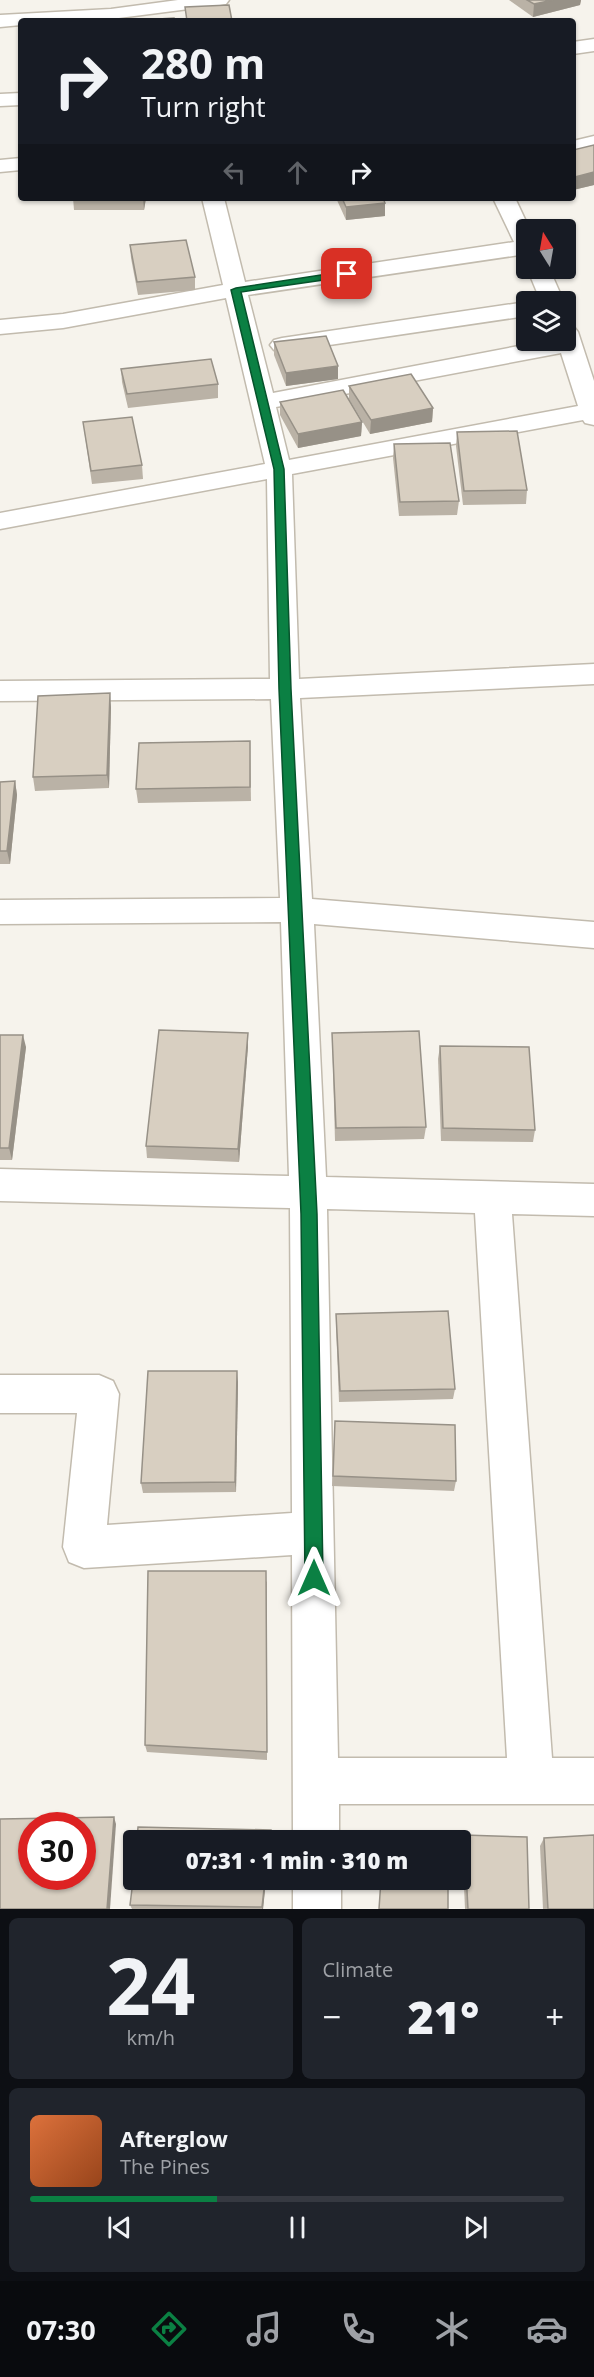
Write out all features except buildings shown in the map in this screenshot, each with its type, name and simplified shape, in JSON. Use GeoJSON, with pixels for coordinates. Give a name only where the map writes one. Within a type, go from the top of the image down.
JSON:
{"type":"FeatureCollection","features":[{"type":"Feature","properties":{"kind":"street"},"geometry":{"type":"LineString","coordinates":[[37,18],[220,0]]}},
{"type":"Feature","properties":{"kind":"street"},"geometry":{"type":"LineString","coordinates":[[0,21],[18,20]]}},
{"type":"Feature","properties":{"kind":"street"},"geometry":{"type":"LineString","coordinates":[[576,48],[594,45]]}},
{"type":"Feature","properties":{"kind":"street"},"geometry":{"type":"LineString","coordinates":[[0,100],[18,99]]}},
{"type":"Feature","properties":{"kind":"street"},"geometry":{"type":"LineString","coordinates":[[576,146],[594,142]]}},
{"type":"Feature","properties":{"kind":"street"},"geometry":{"type":"LineString","coordinates":[[0,166],[18,165]]}},
{"type":"Feature","properties":{"kind":"street"},"geometry":{"type":"LineString","coordinates":[[214,201],[279,469],[285,689],[297,910],[308,1193],[316,1830]]}},
{"type":"Feature","properties":{"kind":"street"},"geometry":{"type":"LineString","coordinates":[[505,201],[516,224]]}},
{"type":"Feature","properties":{"kind":"street"},"geometry":{"type":"LineString","coordinates":[[0,327],[63,321],[236,290],[516,248]]}},
{"type":"Feature","properties":{"kind":"street"},"geometry":{"type":"LineString","coordinates":[[249,350],[516,310]]}},
{"type":"Feature","properties":{"kind":"street"},"geometry":{"type":"LineString","coordinates":[[263,402],[516,349]]}},
{"type":"Feature","properties":{"kind":"street"},"geometry":{"type":"LineString","coordinates":[[0,521],[593,414],[571,351]]}},
{"type":"Feature","properties":{"kind":"street"},"geometry":{"type":"LineString","coordinates":[[0,691],[285,689],[594,674]]}},
{"type":"Feature","properties":{"kind":"street"},"geometry":{"type":"LineString","coordinates":[[0,912],[297,910],[594,935]]}},
{"type":"Feature","properties":{"kind":"street"},"geometry":{"type":"LineString","coordinates":[[0,1185],[594,1200]]}},
{"type":"Feature","properties":{"kind":"street"},"geometry":{"type":"LineString","coordinates":[[492,1196],[531,1781]]}},
{"type":"Feature","properties":{"kind":"street"},"geometry":{"type":"LineString","coordinates":[[0,1394],[99,1394],[84,1547],[313,1533]]}},
{"type":"Feature","properties":{"kind":"street"},"geometry":{"type":"LineString","coordinates":[[315,1781],[594,1781]]}},
{"type":"Feature","properties":{"kind":"street"},"geometry":{"type":"LineString","coordinates":[[317,1890],[317,1909]]}},
{"type":"Feature","properties":{"kind":"route"},"geometry":{"type":"LineString","coordinates":[[314,1578],[311,1274],[297,910],[285,689],[279,469],[236,290],[347,274]]}}]}
